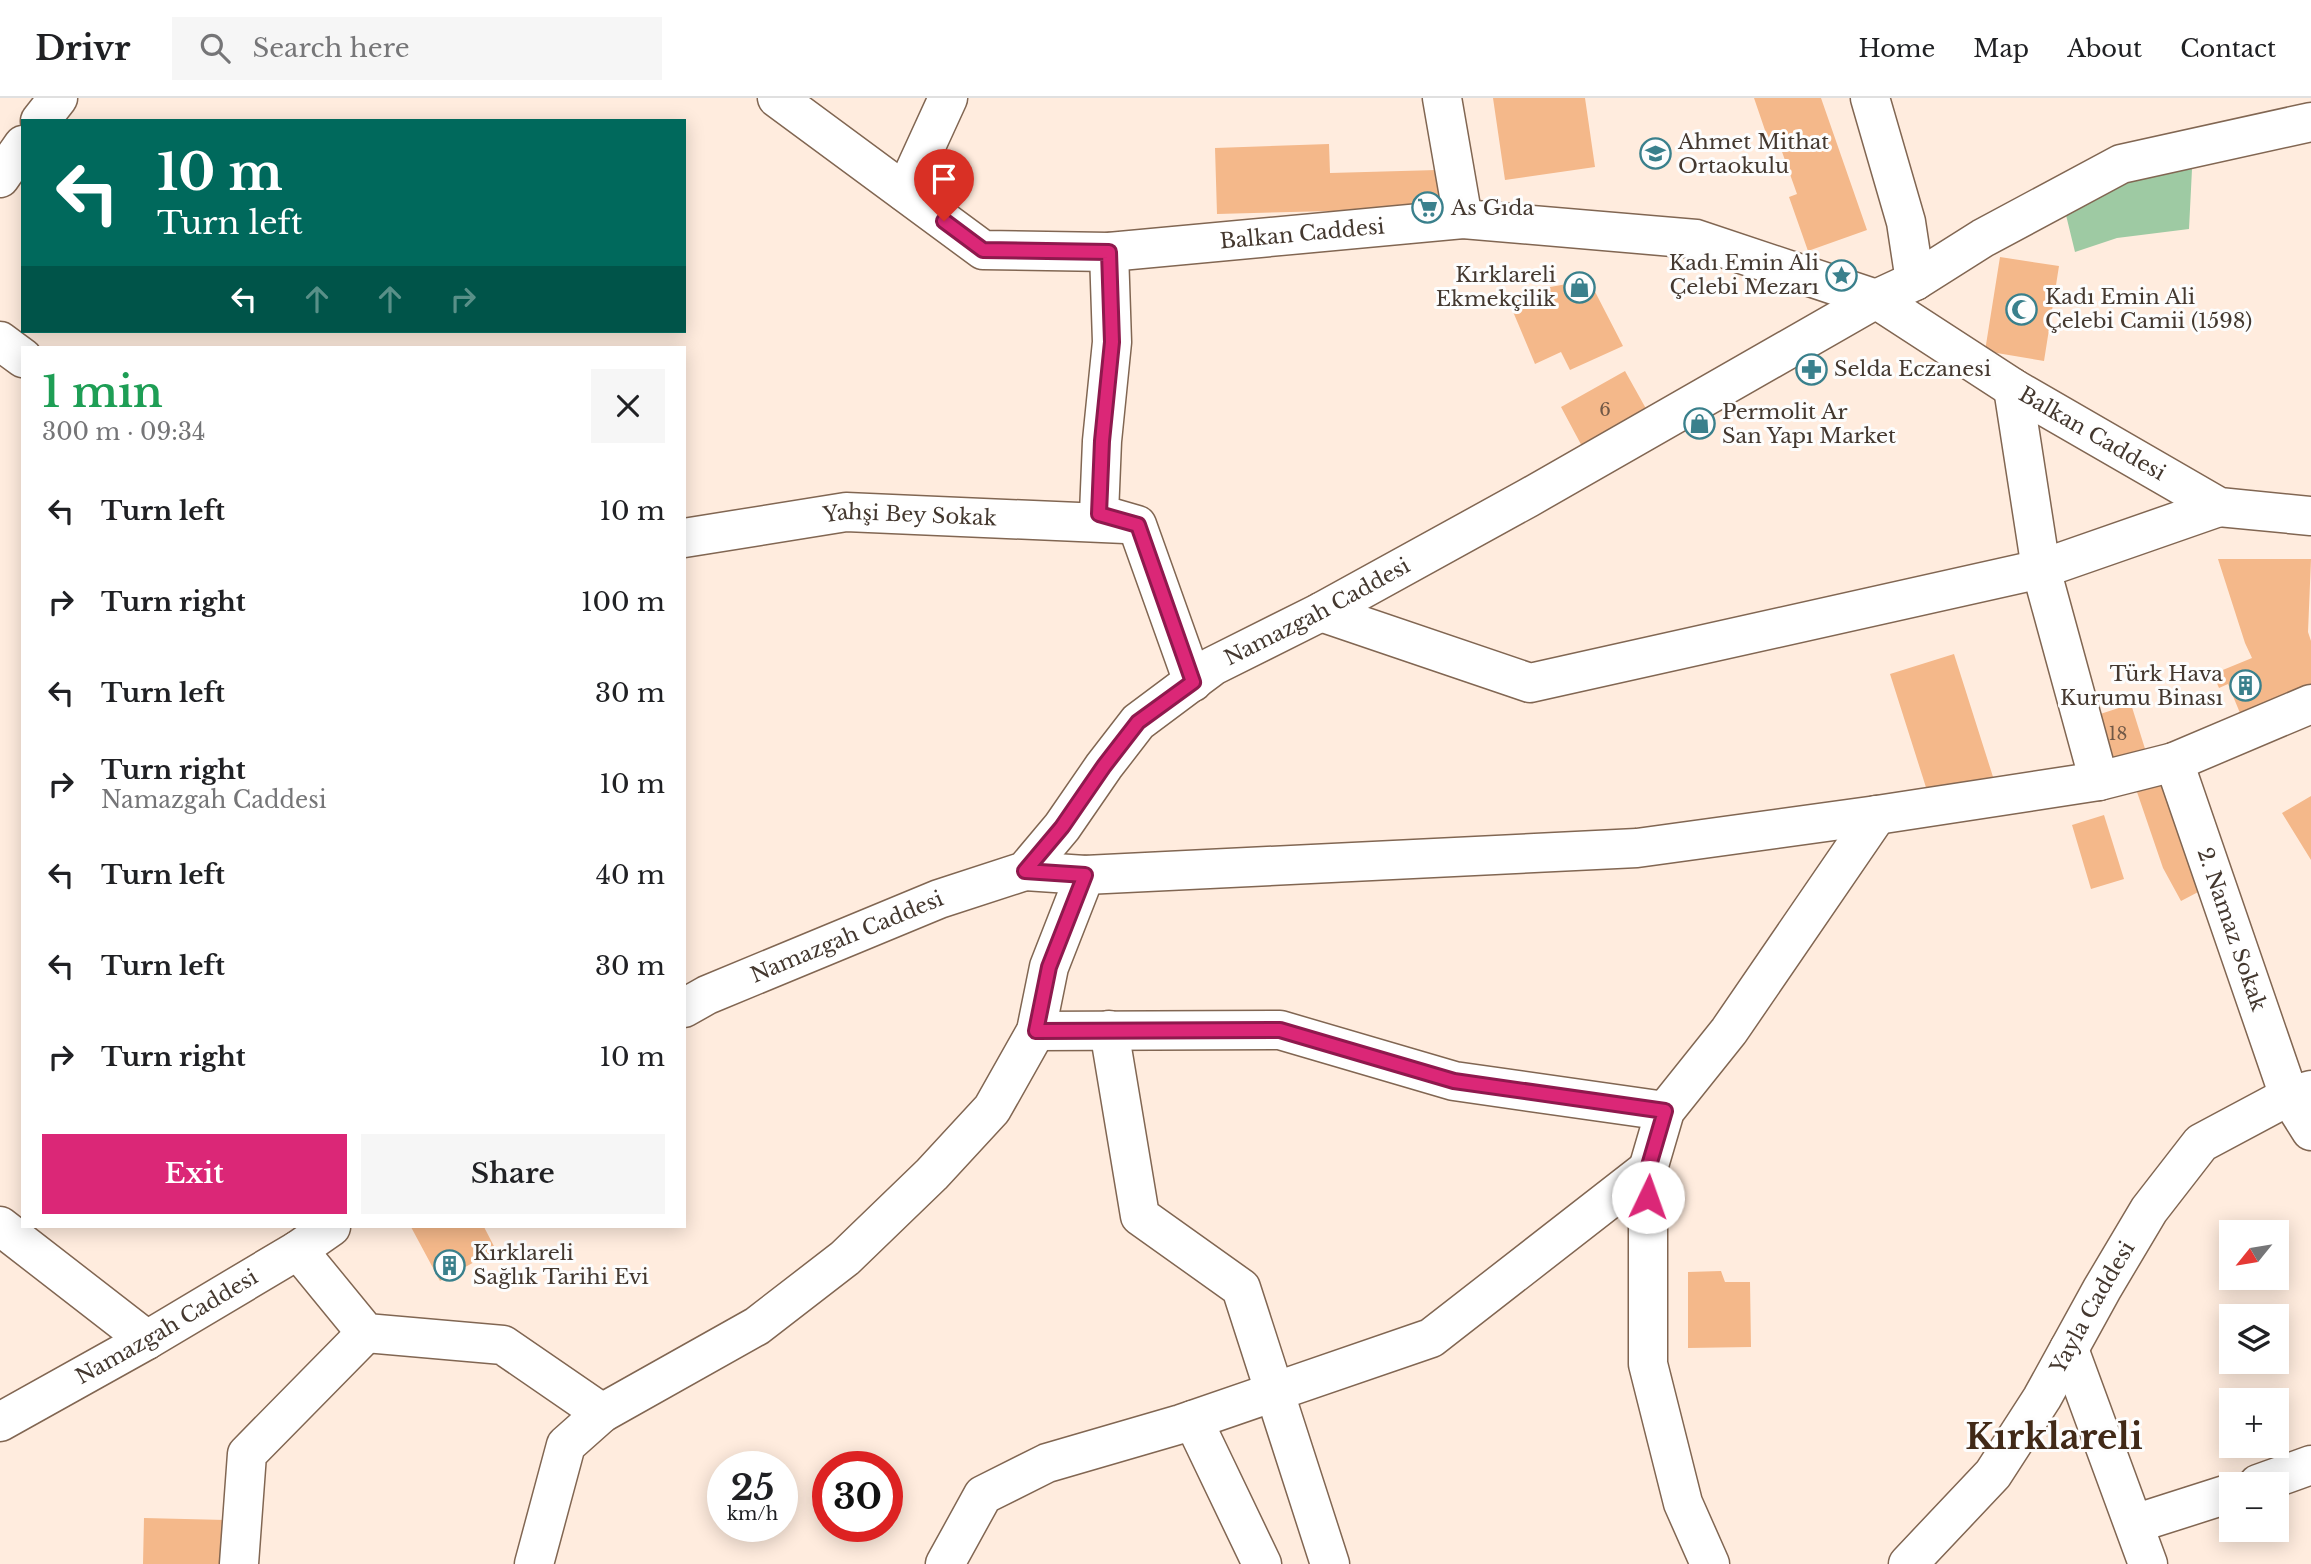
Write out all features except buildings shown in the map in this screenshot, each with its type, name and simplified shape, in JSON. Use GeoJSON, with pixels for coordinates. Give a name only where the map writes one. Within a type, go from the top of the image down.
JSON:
{"type":"FeatureCollection","features":[{"type":"Feature","properties":{"kind":"street"},"geometry":{"type":"LineString","coordinates":[[42,119],[58,98]]}},
{"type":"Feature","properties":{"kind":"street","name":"Balkan Caddesi"},"geometry":{"type":"LineString","coordinates":[[777,98],[983,250],[1109,252],[1463,219],[1696,239],[1876,299],[2013,388],[2219,507],[2311,516]]}},
{"type":"Feature","properties":{"kind":"street"},"geometry":{"type":"LineString","coordinates":[[905,192],[947,98]]}},
{"type":"Feature","properties":{"kind":"street"},"geometry":{"type":"LineString","coordinates":[[1442,98],[1463,219]]}},
{"type":"Feature","properties":{"kind":"street"},"geometry":{"type":"LineString","coordinates":[[1870,98],[1906,222],[1915,281]]}},
{"type":"Feature","properties":{"kind":"street","name":"Namazgah Caddesi"},"geometry":{"type":"LineString","coordinates":[[686,1007],[707,995],[939,900],[1025,871],[1062,827],[1138,722],[1213,666],[1321,612],[1516,504],[1876,299],[1915,281],[1983,237],[2121,164],[2311,122]]}},
{"type":"Feature","properties":{"kind":"street"},"geometry":{"type":"LineString","coordinates":[[0,178],[21,148]]}},
{"type":"Feature","properties":{"kind":"street"},"geometry":{"type":"LineString","coordinates":[[1109,252],[1112,342],[1102,441],[1099,514],[1138,525],[1193,682]]}},
{"type":"Feature","properties":{"kind":"street"},"geometry":{"type":"LineString","coordinates":[[0,341],[21,357]]}},
{"type":"Feature","properties":{"kind":"street"},"geometry":{"type":"LineString","coordinates":[[2013,388],[2041,569],[2099,781]]}},
{"type":"Feature","properties":{"kind":"street"},"geometry":{"type":"LineString","coordinates":[[1321,612],[1530,683],[2041,569],[2219,507]]}},
{"type":"Feature","properties":{"kind":"street","name":"Yahşi Bey Sokak"},"geometry":{"type":"LineString","coordinates":[[686,538],[846,512],[1138,525]]}},
{"type":"Feature","properties":{"kind":"street"},"geometry":{"type":"LineString","coordinates":[[1025,871],[1085,875],[1637,848],[2099,781],[2174,762],[2311,704]]}},
{"type":"Feature","properties":{"kind":"street","name":"2. Namaz Sokak"},"geometry":{"type":"LineString","coordinates":[[2174,762],[2300,1093],[2311,1131]]}},
{"type":"Feature","properties":{"kind":"street"},"geometry":{"type":"LineString","coordinates":[[1710,1564],[1682,1503],[1648,1364],[1648,1169],[1665,1111],[1729,1031],[1877,815]]}},
{"type":"Feature","properties":{"kind":"street"},"geometry":{"type":"LineString","coordinates":[[534,1564],[565,1445],[602,1413],[757,1326],[845,1258],[932,1174],[992,1109],[1036,1031],[1049,967],[1085,875]]}},
{"type":"Feature","properties":{"kind":"street"},"geometry":{"type":"LineString","coordinates":[[1036,1031],[1280,1030],[1454,1081],[1665,1111]]}},
{"type":"Feature","properties":{"kind":"street"},"geometry":{"type":"LineString","coordinates":[[1109,1031],[1140,1216],[1241,1289],[1330,1564]]}},
{"type":"Feature","properties":{"kind":"street","name":"Yayla Caddesi"},"geometry":{"type":"LineString","coordinates":[[1909,1564],[1993,1475],[2042,1398],[2149,1210],[2201,1143],[2300,1093]]}},
{"type":"Feature","properties":{"kind":"street"},"geometry":{"type":"LineString","coordinates":[[945,1564],[983,1495],[1047,1463],[1193,1420],[1431,1339],[1648,1169]]}},
{"type":"Feature","properties":{"kind":"street"},"geometry":{"type":"LineString","coordinates":[[0,1226],[147,1340]]}},
{"type":"Feature","properties":{"kind":"street","name":"Namazgah Caddesi"},"geometry":{"type":"LineString","coordinates":[[0,1422],[147,1340],[298,1250],[330,1228]]}},
{"type":"Feature","properties":{"kind":"street"},"geometry":{"type":"LineString","coordinates":[[298,1250],[366,1333],[503,1345],[602,1413]]}},
{"type":"Feature","properties":{"kind":"street"},"geometry":{"type":"LineString","coordinates":[[239,1564],[247,1454],[366,1333]]}},
{"type":"Feature","properties":{"kind":"street"},"geometry":{"type":"LineString","coordinates":[[2069,1349],[2148,1564]]}},
{"type":"Feature","properties":{"kind":"street"},"geometry":{"type":"LineString","coordinates":[[1193,1420],[1262,1564]]}},
{"type":"Feature","properties":{"kind":"street"},"geometry":{"type":"LineString","coordinates":[[2289,1473],[2311,1465]]}},
{"type":"Feature","properties":{"kind":"street"},"geometry":{"type":"LineString","coordinates":[[2134,1524],[2219,1497]]}},
{"type":"Feature","properties":{"kind":"green space"},"geometry":{"type":"Polygon","coordinates":[[[2192,169],[2189,229],[2117,238],[2075,252],[2065,211],[2143,173],[2192,169]]]}},
{"type":"Feature","properties":{"kind":"place","name":"Ahmet Mithat Ortaokulu"},"geometry":{"type":"Point","coordinates":[1655,154]}},
{"type":"Feature","properties":{"kind":"place","name":"As Gıda"},"geometry":{"type":"Point","coordinates":[1428,208]}},
{"type":"Feature","properties":{"kind":"place","name":"Kadı Emin Ali Çelebi Mezarı"},"geometry":{"type":"Point","coordinates":[1842,275]}},
{"type":"Feature","properties":{"kind":"place","name":"Kırklareli Ekmekçilik"},"geometry":{"type":"Point","coordinates":[1579,287]}},
{"type":"Feature","properties":{"kind":"place","name":"Kadı Emin Ali Çelebi Camii (1598)"},"geometry":{"type":"Point","coordinates":[2022,309]}},
{"type":"Feature","properties":{"kind":"place","name":"Selda Eczanesi"},"geometry":{"type":"Point","coordinates":[1811,369]}},
{"type":"Feature","properties":{"kind":"place","name":"Permolit Ar San Yapı Market"},"geometry":{"type":"Point","coordinates":[1699,424]}},
{"type":"Feature","properties":{"kind":"place","name":"Türk Hava Kurumu Binası"},"geometry":{"type":"Point","coordinates":[2246,686]}},
{"type":"Feature","properties":{"kind":"place","name":"Kırklareli Sağlık Tarihi Evi"},"geometry":{"type":"Point","coordinates":[450,1265]}},
{"type":"Feature","properties":{"kind":"district","name":"Kırklareli"},"geometry":{"type":"Point","coordinates":[2054,1437]}},
{"type":"Feature","properties":{"kind":"route"},"geometry":{"type":"LineString","coordinates":[[944,221],[983,250],[1109,252],[1112,342],[1102,441],[1099,514],[1138,525],[1193,682],[1138,722],[1062,827],[1025,871],[1085,875],[1049,967],[1036,1031],[1280,1030],[1454,1081],[1665,1111],[1648,1169],[1648,1197]]}}]}
